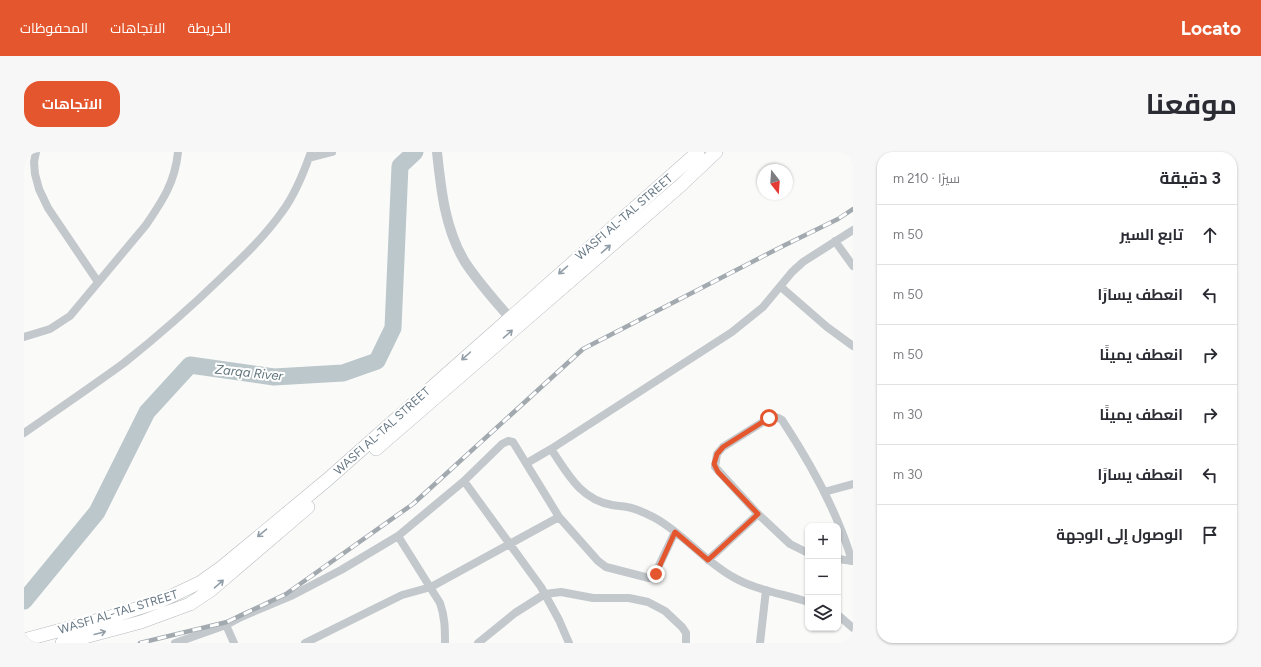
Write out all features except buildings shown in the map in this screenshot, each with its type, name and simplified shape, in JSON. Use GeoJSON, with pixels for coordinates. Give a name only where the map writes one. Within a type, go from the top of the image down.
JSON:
{"type":"FeatureCollection","features":[{"type":"Feature","properties":{"kind":"main road","name":"WASFI AL-TAL STREET"},"geometry":{"type":"LineString","coordinates":[[24,640],[117,615],[175,595],[201,582],[222,567],[314,490],[698,152]]}},
{"type":"Feature","properties":{"kind":"main road","name":"WASFI AL-TAL STREET"},"geometry":{"type":"LineString","coordinates":[[62,643],[141,622],[181,608],[190,604],[211,590],[680,186],[716,152]]}},
{"type":"Feature","properties":{"kind":"main road"},"geometry":{"type":"LineString","coordinates":[[175,595],[181,608]]}},
{"type":"Feature","properties":{"kind":"street"},"geometry":{"type":"LineString","coordinates":[[36,152],[34,162],[35,174],[39,189],[48,208],[98,282]]}},
{"type":"Feature","properties":{"kind":"street"},"geometry":{"type":"LineString","coordinates":[[24,337],[50,329],[62,322],[76,309],[146,225],[157,209],[173,178],[178,152]]}},
{"type":"Feature","properties":{"kind":"street"},"geometry":{"type":"LineString","coordinates":[[24,433],[100,380],[178,318],[238,262],[273,224],[291,198],[310,155],[332,152]]}},
{"type":"Feature","properties":{"kind":"street"},"geometry":{"type":"LineString","coordinates":[[437,152],[443,202],[450,227],[460,252],[475,275],[510,318]]}},
{"type":"Feature","properties":{"kind":"street"},"geometry":{"type":"LineString","coordinates":[[527,463],[552,449],[732,332],[763,307],[792,272],[803,262],[853,230]]}},
{"type":"Feature","properties":{"kind":"street"},"geometry":{"type":"LineString","coordinates":[[835,241],[853,266]]}},
{"type":"Feature","properties":{"kind":"street"},"geometry":{"type":"LineString","coordinates":[[781,287],[827,327],[853,346]]}},
{"type":"Feature","properties":{"kind":"street"},"geometry":{"type":"LineString","coordinates":[[805,552],[790,544],[758,514],[715,467],[717,454],[723,447],[769,418],[774,417],[782,420],[806,455],[846,541],[852,561],[841,559]]}},
{"type":"Feature","properties":{"kind":"street"},"geometry":{"type":"LineString","coordinates":[[175,643],[226,625],[293,594],[334,574],[398,536],[464,481],[502,444],[508,441],[513,442],[559,517],[594,557],[606,567],[649,578],[654,576],[675,532]]}},
{"type":"Feature","properties":{"kind":"street"},"geometry":{"type":"LineString","coordinates":[[552,449],[577,487],[588,496],[605,503],[629,507],[656,519],[675,532],[708,560],[734,578],[766,590],[805,601]]}},
{"type":"Feature","properties":{"kind":"street"},"geometry":{"type":"LineString","coordinates":[[464,481],[545,594],[570,643]]}},
{"type":"Feature","properties":{"kind":"street"},"geometry":{"type":"LineString","coordinates":[[824,492],[853,484]]}},
{"type":"Feature","properties":{"kind":"street"},"geometry":{"type":"LineString","coordinates":[[708,560],[758,514]]}},
{"type":"Feature","properties":{"kind":"street"},"geometry":{"type":"LineString","coordinates":[[305,643],[402,595],[431,587],[559,517]]}},
{"type":"Feature","properties":{"kind":"street"},"geometry":{"type":"LineString","coordinates":[[398,536],[440,603],[444,614],[444,643]]}},
{"type":"Feature","properties":{"kind":"street"},"geometry":{"type":"LineString","coordinates":[[760,643],[766,590]]}},
{"type":"Feature","properties":{"kind":"street"},"geometry":{"type":"LineString","coordinates":[[478,643],[514,613],[545,594],[561,592],[593,598],[629,598],[648,602],[665,611],[682,626],[686,633],[686,643]]}},
{"type":"Feature","properties":{"kind":"street"},"geometry":{"type":"LineString","coordinates":[[841,618],[853,628]]}},
{"type":"Feature","properties":{"kind":"street"},"geometry":{"type":"LineString","coordinates":[[226,625],[234,643]]}},
{"type":"Feature","properties":{"kind":"waterway","name":"Zarqa River"},"geometry":{"type":"LineString","coordinates":[[24,601],[97,512],[147,412],[190,365],[274,377],[343,373],[377,361],[393,328],[400,166],[415,152]]}},
{"type":"Feature","properties":{"kind":"railway"},"geometry":{"type":"LineString","coordinates":[[140,643],[227,622],[286,594],[413,504],[583,349],[838,219],[853,209]]}},
{"type":"Feature","properties":{"kind":"route"},"geometry":{"type":"LineString","coordinates":[[656,574],[675,532],[708,560],[758,514],[718,472],[714,464],[717,454],[723,447],[769,418]]}}]}
